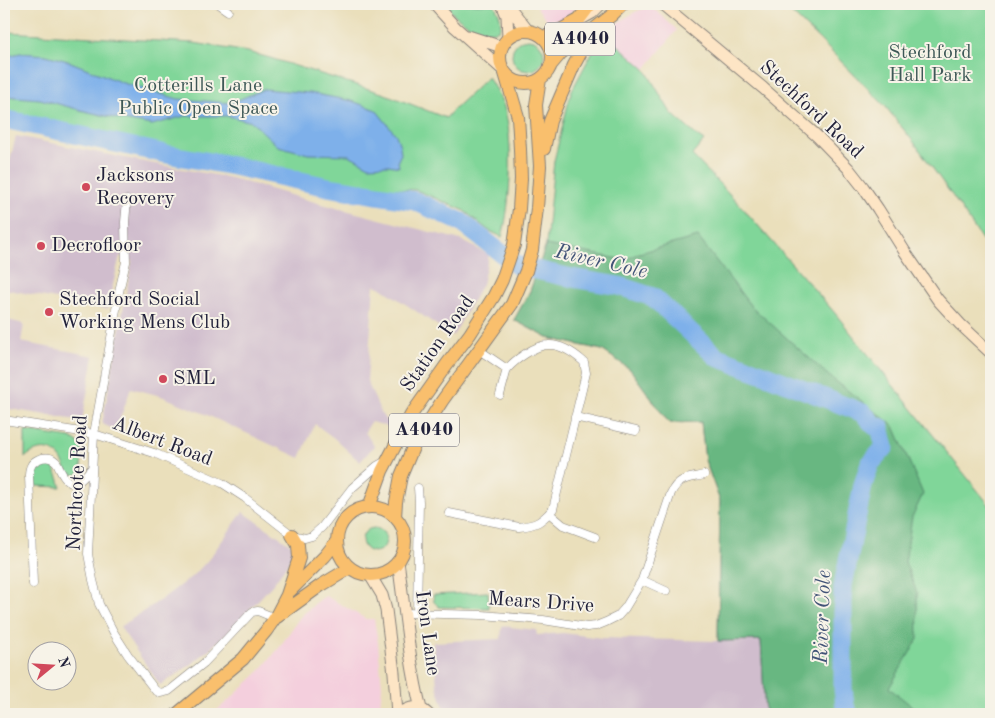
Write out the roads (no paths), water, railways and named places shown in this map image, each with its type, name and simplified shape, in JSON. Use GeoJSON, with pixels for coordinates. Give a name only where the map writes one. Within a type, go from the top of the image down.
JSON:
{"type":"FeatureCollection","features":[{"type":"Feature","properties":{"kind":"main road","name":"A4040"},"geometry":{"type":"LineString","coordinates":[[543,37],[553,34],[578,20],[591,4]]}},
{"type":"Feature","properties":{"kind":"main road","name":"A4040"},"geometry":{"type":"LineString","coordinates":[[550,66],[561,53],[612,15],[623,4]]}},
{"type":"Feature","properties":{"kind":"main road"},"geometry":{"type":"LineString","coordinates":[[540,166],[550,121],[574,66],[593,30]]}},
{"type":"Feature","properties":{"kind":"main road"},"geometry":{"type":"LineString","coordinates":[[528,31],[543,37],[552,53],[550,66],[546,73],[534,82],[514,80],[504,71],[501,62],[500,54],[505,42],[517,32],[528,31]]}},
{"type":"Feature","properties":{"kind":"main road","name":"Station Road"},"geometry":{"type":"LineString","coordinates":[[382,463],[412,415],[470,334],[502,280],[514,245],[521,179],[520,149],[518,118],[504,71]]}},
{"type":"Feature","properties":{"kind":"main road","name":"A4040"},"geometry":{"type":"LineString","coordinates":[[540,79],[536,105],[540,166]]}},
{"type":"Feature","properties":{"kind":"main road","name":"Station Road"},"geometry":{"type":"LineString","coordinates":[[479,350],[512,304],[526,271],[532,250],[536,220],[540,166]]}},
{"type":"Feature","properties":{"kind":"main road","name":"A4040"},"geometry":{"type":"LineString","coordinates":[[395,517],[401,476],[414,445],[442,401],[479,350]]}},
{"type":"Feature","properties":{"kind":"main road","name":"A4040"},"geometry":{"type":"LineString","coordinates":[[369,506],[382,463]]}},
{"type":"Feature","properties":{"kind":"main road"},"geometry":{"type":"LineString","coordinates":[[369,506],[378,507],[395,517],[402,527],[405,539],[404,551],[398,561],[386,572],[370,575],[359,573],[350,568],[338,552],[336,542],[338,529],[345,518],[356,510],[369,506]]}},
{"type":"Feature","properties":{"kind":"main road"},"geometry":{"type":"LineString","coordinates":[[177,714],[242,659],[275,618],[287,595],[299,558],[298,546],[292,535]]}},
{"type":"Feature","properties":{"kind":"main road"},"geometry":{"type":"LineString","coordinates":[[287,595],[326,556],[336,542]]}},
{"type":"Feature","properties":{"kind":"main road"},"geometry":{"type":"LineString","coordinates":[[275,618],[320,586],[350,568]]}},
{"type":"Feature","properties":{"kind":"street"},"geometry":{"type":"LineString","coordinates":[[218,4],[228,11]]}},
{"type":"Feature","properties":{"kind":"street"},"geometry":{"type":"LineString","coordinates":[[434,4],[504,71]]}},
{"type":"Feature","properties":{"kind":"street"},"geometry":{"type":"LineString","coordinates":[[464,34],[505,42],[507,16],[502,4]]}},
{"type":"Feature","properties":{"kind":"street"},"geometry":{"type":"LineString","coordinates":[[507,4],[528,31]]}},
{"type":"Feature","properties":{"kind":"street"},"geometry":{"type":"LineString","coordinates":[[578,20],[589,15],[601,4]]}},
{"type":"Feature","properties":{"kind":"street","name":"Stechford Road"},"geometry":{"type":"LineString","coordinates":[[662,4],[763,88],[818,137],[848,168],[863,187],[938,300],[991,353]]}},
{"type":"Feature","properties":{"kind":"street","name":"Northcote Road"},"geometry":{"type":"LineString","coordinates":[[127,200],[125,222],[126,262],[94,434],[91,469],[88,554],[99,604],[128,655],[155,690],[160,693],[169,691],[204,664],[252,612],[258,611],[275,618]]}},
{"type":"Feature","properties":{"kind":"street"},"geometry":{"type":"LineString","coordinates":[[449,513],[519,527],[530,526],[542,521],[553,509],[586,373],[584,362],[574,354],[559,347],[548,345],[533,350],[518,359],[507,369],[500,395]]}},
{"type":"Feature","properties":{"kind":"street"},"geometry":{"type":"LineString","coordinates":[[479,350],[507,369]]}},
{"type":"Feature","properties":{"kind":"street"},"geometry":{"type":"LineString","coordinates":[[575,417],[636,431]]}},
{"type":"Feature","properties":{"kind":"street","name":"Albert Road"},"geometry":{"type":"LineString","coordinates":[[4,420],[94,434],[154,453],[222,483],[245,498],[292,535]]}},
{"type":"Feature","properties":{"kind":"street"},"geometry":{"type":"LineString","coordinates":[[33,584],[30,466],[41,458],[50,458],[57,463],[66,480],[72,483],[76,483],[91,469]]}},
{"type":"Feature","properties":{"kind":"street","name":"Station Road"},"geometry":{"type":"LineString","coordinates":[[292,535],[305,538],[312,536],[322,527],[352,488],[382,463]]}},
{"type":"Feature","properties":{"kind":"street","name":"Mears Drive"},"geometry":{"type":"LineString","coordinates":[[404,614],[482,615],[543,620],[587,627],[606,622],[618,616],[626,608],[642,580],[671,493],[676,484],[683,480],[704,475]]}},
{"type":"Feature","properties":{"kind":"street"},"geometry":{"type":"LineString","coordinates":[[417,614],[418,488]]}},
{"type":"Feature","properties":{"kind":"street"},"geometry":{"type":"LineString","coordinates":[[410,502],[419,502]]}},
{"type":"Feature","properties":{"kind":"street"},"geometry":{"type":"LineString","coordinates":[[549,514],[563,525],[595,537]]}},
{"type":"Feature","properties":{"kind":"street","name":"Iron Lane"},"geometry":{"type":"LineString","coordinates":[[398,561],[415,685],[425,712]]}},
{"type":"Feature","properties":{"kind":"street","name":"Iron Lane"},"geometry":{"type":"LineString","coordinates":[[370,575],[382,595],[386,610],[398,714]]}},
{"type":"Feature","properties":{"kind":"street"},"geometry":{"type":"LineString","coordinates":[[642,580],[666,591]]}},
{"type":"Feature","properties":{"kind":"street"},"geometry":{"type":"LineString","coordinates":[[398,714],[406,709],[416,708],[425,712]]}},
{"type":"Feature","properties":{"kind":"water"},"geometry":{"type":"Polygon","coordinates":[[[20,53],[46,55],[68,61],[123,83],[178,99],[231,103],[264,89],[310,93],[352,101],[376,110],[396,135],[401,154],[398,160],[399,167],[389,165],[369,166],[349,155],[308,154],[278,146],[252,122],[228,116],[185,116],[152,125],[123,120],[40,99],[4,96],[4,57],[20,53]]]}},
{"type":"Feature","properties":{"kind":"waterway","name":"River Cole"},"geometry":{"type":"LineString","coordinates":[[4,119],[328,187],[415,201],[461,222],[518,266],[619,286],[653,297],[717,357],[863,413],[875,426],[880,427],[885,447],[870,464],[863,485],[843,586],[843,688],[845,706],[849,714]]}},
{"type":"Feature","properties":{"kind":"place","name":"Jacksons Recovery"},"geometry":{"type":"Point","coordinates":[86,187]}},
{"type":"Feature","properties":{"kind":"place","name":"Decrofloor"},"geometry":{"type":"Point","coordinates":[41,246]}},
{"type":"Feature","properties":{"kind":"place","name":"Stechford Social Working Mens Club"},"geometry":{"type":"Point","coordinates":[49,312]}},
{"type":"Feature","properties":{"kind":"place","name":"SML"},"geometry":{"type":"Point","coordinates":[163,379]}},
{"type":"Feature","properties":{"kind":"park label","name":"Stechford Hall Park"},"geometry":{"type":"Point","coordinates":[930,64]}},
{"type":"Feature","properties":{"kind":"park label","name":"Cotterills Lane Public Open Space"},"geometry":{"type":"Point","coordinates":[198,98]}}]}
